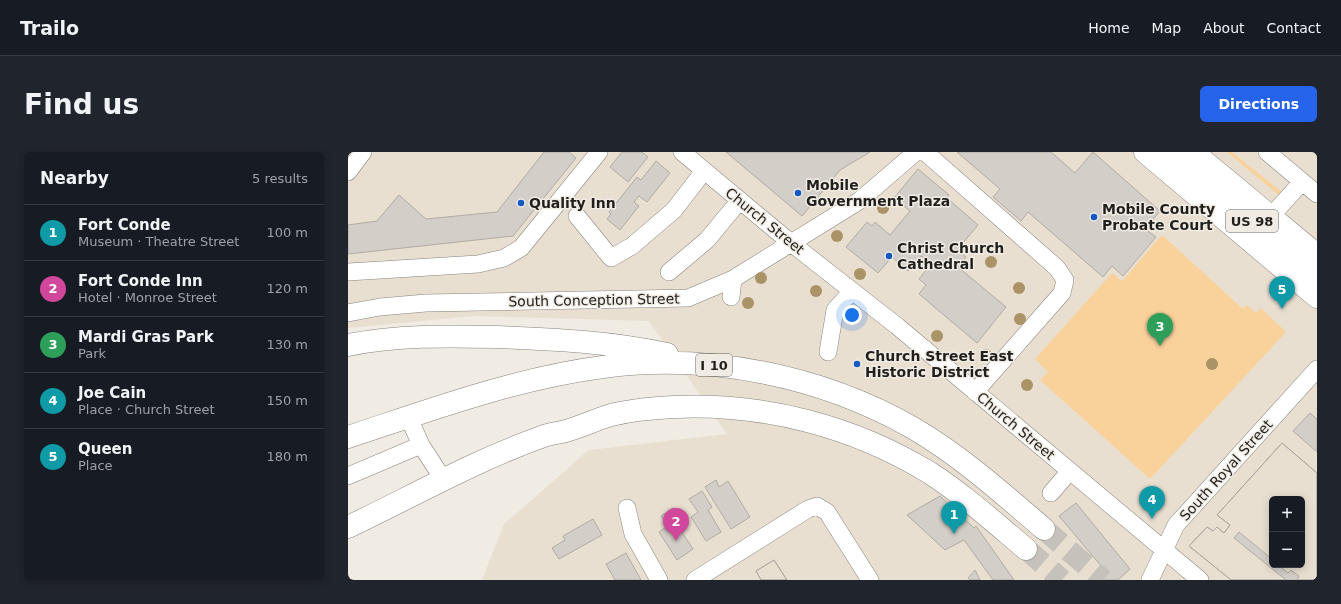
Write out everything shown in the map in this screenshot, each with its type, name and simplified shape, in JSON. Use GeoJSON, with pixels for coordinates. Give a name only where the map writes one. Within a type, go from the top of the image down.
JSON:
{"type":"FeatureCollection","features":[{"type":"Feature","properties":{"kind":"main road"},"geometry":{"type":"LineString","coordinates":[[1145,152],[1317,297]]}},
{"type":"Feature","properties":{"kind":"main road","name":"US 98"},"geometry":{"type":"LineString","coordinates":[[1162,152],[1184,157],[1317,275]]}},
{"type":"Feature","properties":{"kind":"main road"},"geometry":{"type":"LineString","coordinates":[[1184,157],[1271,216],[1317,255]]}},
{"type":"Feature","properties":{"kind":"main road"},"geometry":{"type":"LineString","coordinates":[[348,345],[379,340],[445,336],[556,340],[648,350],[720,366]]}},
{"type":"Feature","properties":{"kind":"main road","name":"I 10"},"geometry":{"type":"LineString","coordinates":[[348,436],[518,385],[574,372],[617,366],[659,363],[720,366],[746,369],[803,382],[855,400],[912,428],[964,462],[1044,529]]}},
{"type":"Feature","properties":{"kind":"main road"},"geometry":{"type":"LineString","coordinates":[[356,523],[444,479],[545,435],[569,430],[612,415],[641,410],[697,406],[752,410],[793,418],[835,429],[886,449],[947,485],[1026,549]]}},
{"type":"Feature","properties":{"kind":"street"},"geometry":{"type":"LineString","coordinates":[[348,172],[363,152]]}},
{"type":"Feature","properties":{"kind":"street"},"geometry":{"type":"LineString","coordinates":[[348,272],[478,264],[504,258],[521,248],[599,152]]}},
{"type":"Feature","properties":{"kind":"street","name":"Church Street"},"geometry":{"type":"LineString","coordinates":[[682,152],[791,243],[852,290],[1200,580]]}},
{"type":"Feature","properties":{"kind":"street","name":"South Conception Street"},"geometry":{"type":"LineString","coordinates":[[348,313],[380,307],[426,303],[688,298],[733,279],[859,200],[916,152]]}},
{"type":"Feature","properties":{"kind":"street"},"geometry":{"type":"LineString","coordinates":[[925,152],[1057,268],[1065,280],[1062,292],[975,392]]}},
{"type":"Feature","properties":{"kind":"street"},"geometry":{"type":"LineString","coordinates":[[1267,152],[1317,194]]}},
{"type":"Feature","properties":{"kind":"street"},"geometry":{"type":"LineString","coordinates":[[577,216],[611,258],[632,246],[674,210],[704,170]]}},
{"type":"Feature","properties":{"kind":"street"},"geometry":{"type":"LineString","coordinates":[[1271,216],[1302,182]]}},
{"type":"Feature","properties":{"kind":"street"},"geometry":{"type":"LineString","coordinates":[[669,272],[707,240],[740,200]]}},
{"type":"Feature","properties":{"kind":"street"},"geometry":{"type":"LineString","coordinates":[[731,297],[733,279]]}},
{"type":"Feature","properties":{"kind":"street"},"geometry":{"type":"LineString","coordinates":[[828,352],[835,310],[852,290]]}},
{"type":"Feature","properties":{"kind":"street","name":"South Royal Street"},"geometry":{"type":"LineString","coordinates":[[1150,580],[1176,525],[1317,369]]}},
{"type":"Feature","properties":{"kind":"street"},"geometry":{"type":"LineString","coordinates":[[409,418],[421,445],[444,479]]}},
{"type":"Feature","properties":{"kind":"street"},"geometry":{"type":"LineString","coordinates":[[348,476],[421,445]]}},
{"type":"Feature","properties":{"kind":"street"},"geometry":{"type":"LineString","coordinates":[[1050,493],[1070,471]]}},
{"type":"Feature","properties":{"kind":"street"},"geometry":{"type":"LineString","coordinates":[[695,580],[808,508],[818,506],[827,512],[870,580]]}},
{"type":"Feature","properties":{"kind":"street"},"geometry":{"type":"LineString","coordinates":[[627,508],[633,534],[659,580]]}},
{"type":"Feature","properties":{"kind":"shaded area"},"geometry":{"type":"Polygon","coordinates":[[[348,152],[1317,152],[1317,580],[482,580],[504,524],[589,450],[727,434],[649,321],[474,316],[348,328],[348,152]]]}},
{"type":"Feature","properties":{"kind":"shaded area"},"geometry":{"type":"Polygon","coordinates":[[[1227,152],[1232,152],[1284,194],[1281,197],[1227,152]]]}},
{"type":"Feature","properties":{"kind":"shaded area"},"geometry":{"type":"Polygon","coordinates":[[[1162,235],[1243,309],[1247,305],[1256,313],[1261,308],[1286,332],[1150,479],[1040,380],[1048,372],[1035,359],[1112,273],[1122,281],[1162,235]]]}},
{"type":"Feature","properties":{"kind":"building","name":"Quality Inn"},"geometry":{"type":"Polygon","coordinates":[[[544,152],[569,152],[576,158],[513,236],[348,254],[348,225],[377,221],[399,195],[426,219],[497,212],[544,152]]]}},
{"type":"Feature","properties":{"kind":"building"},"geometry":{"type":"Polygon","coordinates":[[[622,152],[642,152],[648,157],[628,182],[610,167],[622,152]]]}},
{"type":"Feature","properties":{"kind":"building","name":"Mobile Government Plaza"},"geometry":{"type":"Polygon","coordinates":[[[726,152],[870,152],[840,170],[802,216],[726,152]]]}},
{"type":"Feature","properties":{"kind":"building","name":"Mobile County Probate Court"},"geometry":{"type":"Polygon","coordinates":[[[957,152],[1051,152],[1075,173],[1093,152],[1160,211],[1145,229],[1156,237],[1123,276],[1112,266],[1103,277],[1028,212],[1021,221],[993,197],[1000,189],[957,152]]]}},
{"type":"Feature","properties":{"kind":"building"},"geometry":{"type":"Polygon","coordinates":[[[656,161],[670,173],[647,202],[639,196],[634,202],[639,206],[620,230],[607,219],[611,214],[609,212],[637,177],[641,180],[656,161]]]}},
{"type":"Feature","properties":{"kind":"building","name":"Christ Church Cathedral"},"geometry":{"type":"Polygon","coordinates":[[[918,169],[949,195],[947,198],[978,225],[957,250],[966,257],[958,267],[1006,307],[977,343],[919,294],[926,285],[919,279],[931,264],[921,256],[908,271],[892,257],[878,273],[846,247],[867,222],[872,226],[875,222],[890,235],[910,211],[894,198],[918,169]]]}},
{"type":"Feature","properties":{"kind":"building"},"geometry":{"type":"Polygon","coordinates":[[[1310,413],[1317,419],[1317,452],[1293,431],[1310,413]]]}},
{"type":"Feature","properties":{"kind":"building"},"geometry":{"type":"Polygon","coordinates":[[[1282,443],[1317,473],[1317,580],[1297,580],[1299,576],[1291,570],[1288,573],[1282,568],[1305,568],[1305,496],[1269,496],[1269,557],[1239,532],[1234,538],[1269,566],[1269,568],[1271,568],[1286,580],[1231,580],[1189,546],[1207,527],[1213,531],[1217,527],[1224,533],[1230,525],[1217,515],[1282,443]]]}},
{"type":"Feature","properties":{"kind":"building"},"geometry":{"type":"Polygon","coordinates":[[[1282,443],[1317,473],[1317,580],[1231,580],[1189,546],[1207,527],[1213,531],[1217,527],[1224,533],[1230,525],[1217,515],[1282,443]]]}},
{"type":"Feature","properties":{"kind":"building"},"geometry":{"type":"Polygon","coordinates":[[[716,480],[719,487],[728,481],[750,517],[731,529],[705,487],[716,480]]]}},
{"type":"Feature","properties":{"kind":"building"},"geometry":{"type":"Polygon","coordinates":[[[702,491],[712,507],[708,510],[721,532],[706,541],[691,517],[698,512],[689,499],[702,491]]]}},
{"type":"Feature","properties":{"kind":"building"},"geometry":{"type":"Polygon","coordinates":[[[940,496],[974,528],[976,526],[1014,580],[993,580],[964,540],[945,550],[907,515],[940,496]]]}},
{"type":"Feature","properties":{"kind":"building"},"geometry":{"type":"Polygon","coordinates":[[[1076,503],[1130,569],[1118,580],[1101,580],[1108,574],[1059,516],[1076,503]]]}},
{"type":"Feature","properties":{"kind":"building"},"geometry":{"type":"Polygon","coordinates":[[[673,508],[684,524],[679,528],[693,549],[677,560],[659,532],[668,526],[661,516],[673,508]]]}},
{"type":"Feature","properties":{"kind":"building"},"geometry":{"type":"Polygon","coordinates":[[[593,519],[602,535],[559,559],[552,548],[565,540],[563,536],[593,519]]]}},
{"type":"Feature","properties":{"kind":"building"},"geometry":{"type":"Polygon","coordinates":[[[626,553],[641,580],[615,580],[606,564],[626,553]]]}},
{"type":"Feature","properties":{"kind":"building"},"geometry":{"type":"Polygon","coordinates":[[[774,560],[787,580],[761,580],[756,571],[774,560]]]}},
{"type":"Feature","properties":{"kind":"building"},"geometry":{"type":"Polygon","coordinates":[[[774,560],[787,580],[761,580],[756,571],[774,560]]]}},
{"type":"Feature","properties":{"kind":"building"},"geometry":{"type":"Polygon","coordinates":[[[975,570],[980,580],[970,580],[968,578],[975,570]]]}},
{"type":"Feature","properties":{"kind":"tunnel"},"geometry":{"type":"LineString","coordinates":[[1044,529],[1103,580]]}},
{"type":"Feature","properties":{"kind":"tunnel"},"geometry":{"type":"LineString","coordinates":[[1026,549],[1062,580]]}},
{"type":"Feature","properties":{"kind":"place","name":"Mobile Government Plaza"},"geometry":{"type":"Point","coordinates":[798,193]}},
{"type":"Feature","properties":{"kind":"place","name":"Quality Inn"},"geometry":{"type":"Point","coordinates":[521,203]}},
{"type":"Feature","properties":{"kind":"place","name":"Mobile County Probate Court"},"geometry":{"type":"Point","coordinates":[1094,217]}},
{"type":"Feature","properties":{"kind":"place","name":"Christ Church Cathedral"},"geometry":{"type":"Point","coordinates":[889,256]}},
{"type":"Feature","properties":{"kind":"place","name":"Queen"},"geometry":{"type":"Point","coordinates":[1282,309]}},
{"type":"Feature","properties":{"kind":"place","name":"Mardi Gras Park"},"geometry":{"type":"Point","coordinates":[1160,346]}},
{"type":"Feature","properties":{"kind":"place","name":"Church Street East Historic District"},"geometry":{"type":"Point","coordinates":[857,364]}},
{"type":"Feature","properties":{"kind":"place","name":"Joe Cain"},"geometry":{"type":"Point","coordinates":[1152,519]}},
{"type":"Feature","properties":{"kind":"place","name":"Fort Conde"},"geometry":{"type":"Point","coordinates":[954,534]}},
{"type":"Feature","properties":{"kind":"place","name":"Fort Conde Inn"},"geometry":{"type":"Point","coordinates":[676,541]}}]}
